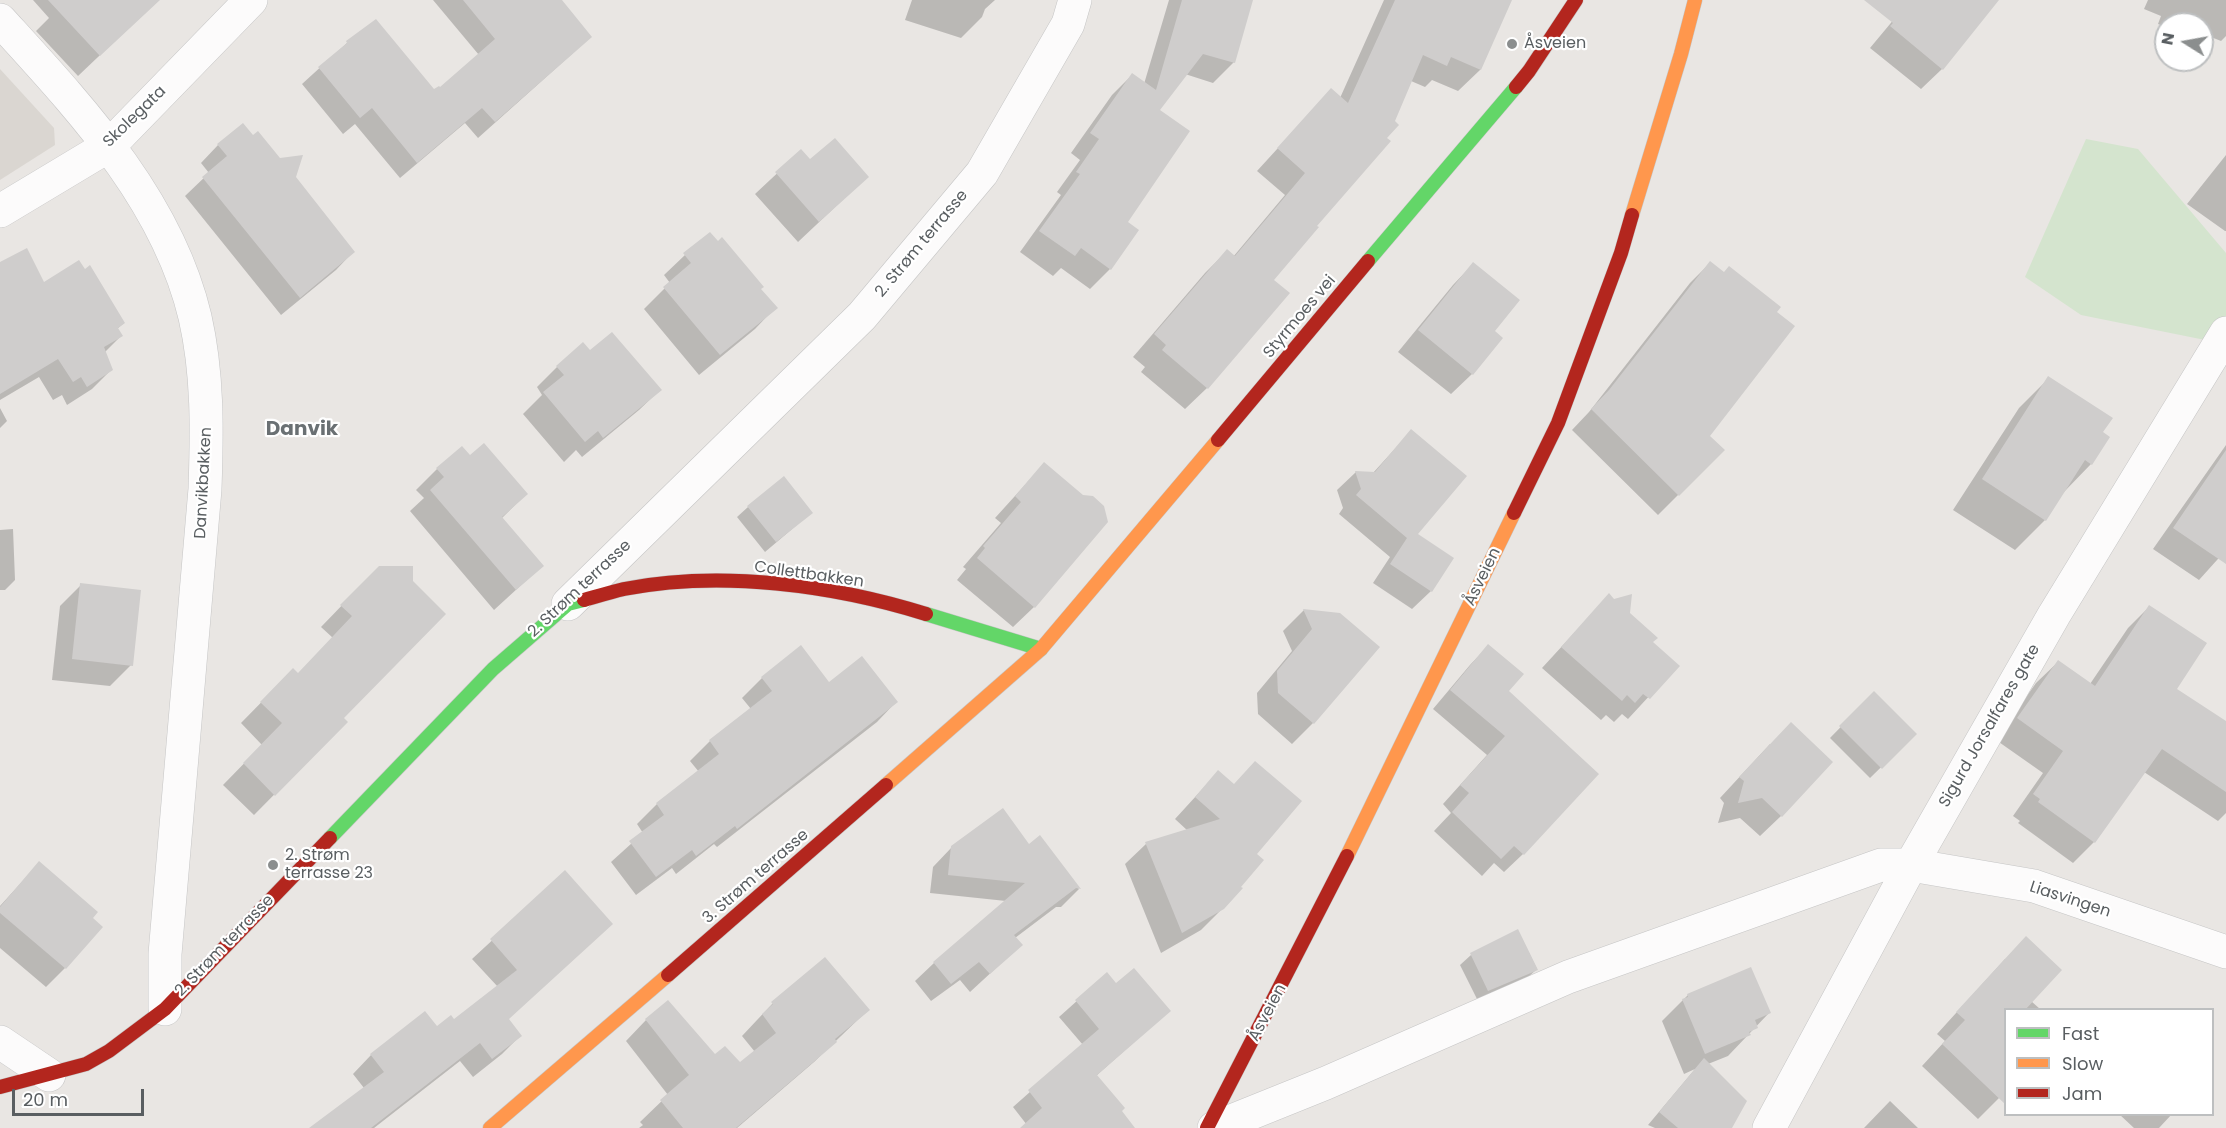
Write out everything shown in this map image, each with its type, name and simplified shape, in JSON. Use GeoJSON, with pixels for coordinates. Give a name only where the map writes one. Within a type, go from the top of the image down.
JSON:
{"type":"FeatureCollection","features":[{"type":"Feature","properties":{"kind":"main road","name":"Styrmoes vei"},"geometry":{"type":"LineString","coordinates":[[1041,649],[1529,70],[1576,0]]}},
{"type":"Feature","properties":{"kind":"main road","name":"Åsveien"},"geometry":{"type":"LineString","coordinates":[[1208,1128],[1320,912],[1558,423],[1621,253],[1695,0]]}},
{"type":"Feature","properties":{"kind":"main road","name":"Collettbakken"},"geometry":{"type":"LineString","coordinates":[[568,604],[624,589],[673,583],[721,580],[786,585],[855,596],[921,612],[1041,649]]}},
{"type":"Feature","properties":{"kind":"main road","name":"2. Strøm terrasse"},"geometry":{"type":"LineString","coordinates":[[0,1087],[86,1064],[109,1051],[165,1009],[493,669],[568,604]]}},
{"type":"Feature","properties":{"kind":"main road","name":"3. Strøm terrasse"},"geometry":{"type":"LineString","coordinates":[[490,1128],[1041,649]]}},
{"type":"Feature","properties":{"kind":"street","name":"Skolegata"},"geometry":{"type":"LineString","coordinates":[[0,211],[110,145],[251,0]]}},
{"type":"Feature","properties":{"kind":"street","name":"2. Strøm terrasse"},"geometry":{"type":"LineString","coordinates":[[568,604],[869,307],[982,173],[1068,24],[1075,0]]}},
{"type":"Feature","properties":{"kind":"street","name":"Danvikbakken"},"geometry":{"type":"LineString","coordinates":[[0,20],[110,145],[152,212],[177,260],[195,316],[208,416],[204,501],[165,954],[165,1009]]}},
{"type":"Feature","properties":{"kind":"street","name":"Sigurd Jorsalfares gate"},"geometry":{"type":"LineString","coordinates":[[1769,1128],[1911,865],[2054,615],[2226,333]]}},
{"type":"Feature","properties":{"kind":"street"},"geometry":{"type":"LineString","coordinates":[[1214,1128],[1326,1083],[1568,977],[1881,865],[1911,865]]}},
{"type":"Feature","properties":{"kind":"street","name":"Liasvingen"},"geometry":{"type":"LineString","coordinates":[[1911,865],[2034,886],[2226,952]]}},
{"type":"Feature","properties":{"kind":"street"},"geometry":{"type":"LineString","coordinates":[[0,1042],[48,1075]]}},
{"type":"Feature","properties":{"kind":"shaded area"},"geometry":{"type":"Polygon","coordinates":[[[0,69],[54,128],[55,145],[0,180],[0,69]]]}},
{"type":"Feature","properties":{"kind":"green space"},"geometry":{"type":"Polygon","coordinates":[[[2086,139],[2138,149],[2226,253],[2226,333],[2220,343],[2081,315],[2025,277],[2086,139]]]}},
{"type":"Feature","properties":{"kind":"building"},"geometry":{"type":"Polygon","coordinates":[[[48,0],[160,0],[100,56],[48,0]]]}},
{"type":"Feature","properties":{"kind":"building"},"geometry":{"type":"Polygon","coordinates":[[[463,0],[562,0],[592,37],[495,122],[482,108],[417,163],[372,108],[360,118],[318,67],[347,43],[346,41],[376,19],[434,89],[440,87],[495,39],[463,0]]]}},
{"type":"Feature","properties":{"kind":"building"},"geometry":{"type":"Polygon","coordinates":[[[1182,0],[1253,0],[1235,63],[1203,54],[1160,110],[1190,131],[1128,222],[1139,230],[1111,270],[1081,248],[1075,256],[1039,231],[1080,174],[1076,172],[1099,139],[1090,133],[1132,73],[1156,90],[1182,0]]]}},
{"type":"Feature","properties":{"kind":"building"},"geometry":{"type":"Polygon","coordinates":[[[1395,0],[1512,0],[1481,70],[1451,57],[1447,66],[1423,55],[1395,121],[1399,125],[1387,138],[1391,141],[1317,226],[1319,227],[1274,280],[1290,293],[1208,389],[1162,350],[1166,345],[1154,334],[1227,249],[1235,256],[1305,173],[1277,148],[1331,88],[1348,103],[1395,0]]]}},
{"type":"Feature","properties":{"kind":"building"},"geometry":{"type":"Polygon","coordinates":[[[1864,0],[1999,0],[1943,70],[1890,26],[1893,23],[1864,0]]]}},
{"type":"Feature","properties":{"kind":"building"},"geometry":{"type":"Polygon","coordinates":[[[243,123],[253,135],[258,131],[280,158],[303,155],[296,177],[355,252],[300,298],[202,177],[227,156],[217,144],[243,123]]]}},
{"type":"Feature","properties":{"kind":"building"},"geometry":{"type":"Polygon","coordinates":[[[835,138],[869,177],[819,222],[775,172],[801,149],[810,159],[835,138]]]}},
{"type":"Feature","properties":{"kind":"building"},"geometry":{"type":"Polygon","coordinates":[[[710,232],[718,241],[722,237],[764,287],[761,289],[778,308],[720,355],[663,287],[691,263],[683,253],[710,232]]]}},
{"type":"Feature","properties":{"kind":"building"},"geometry":{"type":"Polygon","coordinates":[[[27,248],[44,282],[79,260],[85,269],[90,265],[125,323],[118,328],[123,336],[104,347],[113,370],[87,387],[81,377],[73,382],[58,359],[0,394],[0,262],[27,248]]]}},
{"type":"Feature","properties":{"kind":"building"},"geometry":{"type":"Polygon","coordinates":[[[1710,261],[1724,272],[1729,266],[1781,307],[1777,312],[1795,326],[1710,436],[1725,450],[1679,496],[1591,409],[1609,390],[1710,261]]]}},
{"type":"Feature","properties":{"kind":"building"},"geometry":{"type":"Polygon","coordinates":[[[1473,262],[1520,300],[1495,331],[1503,338],[1473,375],[1418,330],[1473,262]]]}},
{"type":"Feature","properties":{"kind":"building"},"geometry":{"type":"Polygon","coordinates":[[[612,332],[662,390],[603,438],[598,431],[585,442],[543,392],[564,375],[556,366],[583,342],[590,350],[612,332]]]}},
{"type":"Feature","properties":{"kind":"building"},"geometry":{"type":"Polygon","coordinates":[[[2048,376],[2113,418],[2103,432],[2110,437],[2092,465],[2085,460],[2046,521],[1982,479],[2048,376]]]}},
{"type":"Feature","properties":{"kind":"building"},"geometry":{"type":"Polygon","coordinates":[[[1411,429],[1467,476],[1418,534],[1454,558],[1432,592],[1390,564],[1407,538],[1356,495],[1361,489],[1355,471],[1375,472],[1411,429]]]}},
{"type":"Feature","properties":{"kind":"building"},"geometry":{"type":"Polygon","coordinates":[[[484,443],[528,494],[502,517],[544,566],[516,590],[430,490],[444,477],[436,468],[462,446],[470,455],[484,443]]]}},
{"type":"Feature","properties":{"kind":"building"},"geometry":{"type":"Polygon","coordinates":[[[2226,450],[2226,564],[2173,528],[2226,450]]]}},
{"type":"Feature","properties":{"kind":"building"},"geometry":{"type":"Polygon","coordinates":[[[1044,462],[1083,495],[1093,496],[1104,506],[1108,522],[1035,608],[977,558],[985,548],[983,546],[1021,502],[1015,496],[1044,462]]]}},
{"type":"Feature","properties":{"kind":"building"},"geometry":{"type":"Polygon","coordinates":[[[784,476],[813,513],[776,542],[747,506],[784,476]]]}},
{"type":"Feature","properties":{"kind":"building"},"geometry":{"type":"Polygon","coordinates":[[[379,566],[413,566],[413,581],[446,614],[344,718],[348,722],[275,796],[243,763],[282,723],[260,702],[293,668],[298,673],[352,616],[340,605],[379,566]]]}},
{"type":"Feature","properties":{"kind":"building"},"geometry":{"type":"Polygon","coordinates":[[[80,583],[141,590],[133,666],[72,659],[80,583]]]}},
{"type":"Feature","properties":{"kind":"building"},"geometry":{"type":"Polygon","coordinates":[[[1609,593],[1614,599],[1632,594],[1630,613],[1658,638],[1653,642],[1680,666],[1650,699],[1643,694],[1635,703],[1627,695],[1622,701],[1561,647],[1609,593]]]}},
{"type":"Feature","properties":{"kind":"building"},"geometry":{"type":"Polygon","coordinates":[[[2149,605],[2207,643],[2177,689],[2226,721],[2226,792],[2162,749],[2095,843],[2038,802],[2040,799],[2033,794],[2063,751],[2017,718],[2058,660],[2095,686],[2149,605]]]}},
{"type":"Feature","properties":{"kind":"building"},"geometry":{"type":"Polygon","coordinates":[[[1303,609],[1340,613],[1380,647],[1314,724],[1278,693],[1277,671],[1312,629],[1303,609]]]}},
{"type":"Feature","properties":{"kind":"building"},"geometry":{"type":"Polygon","coordinates":[[[1488,644],[1524,674],[1509,691],[1599,774],[1524,855],[1514,846],[1501,859],[1452,812],[1469,793],[1460,785],[1505,736],[1450,690],[1488,644]]]}},
{"type":"Feature","properties":{"kind":"building"},"geometry":{"type":"Polygon","coordinates":[[[801,645],[829,682],[862,656],[898,702],[737,829],[735,826],[696,856],[692,850],[656,877],[629,841],[664,815],[656,803],[719,754],[709,740],[772,691],[761,677],[801,645]]]}},
{"type":"Feature","properties":{"kind":"building"},"geometry":{"type":"Polygon","coordinates":[[[1874,691],[1917,734],[1882,769],[1839,726],[1874,691]]]}},
{"type":"Feature","properties":{"kind":"building"},"geometry":{"type":"Polygon","coordinates":[[[1791,722],[1833,762],[1782,817],[1762,798],[1738,803],[1744,781],[1739,777],[1791,722]]]}},
{"type":"Feature","properties":{"kind":"building"},"geometry":{"type":"Polygon","coordinates":[[[1255,761],[1302,801],[1257,854],[1264,860],[1224,909],[1182,933],[1145,842],[1220,819],[1195,797],[1218,770],[1234,784],[1255,761]]]}},
{"type":"Feature","properties":{"kind":"building"},"geometry":{"type":"Polygon","coordinates":[[[1003,808],[1029,844],[1040,835],[1081,889],[1076,888],[1014,935],[1023,945],[990,974],[979,962],[951,984],[933,962],[1025,883],[948,875],[951,846],[1003,808]]]}},
{"type":"Feature","properties":{"kind":"building"},"geometry":{"type":"Polygon","coordinates":[[[39,861],[98,912],[93,918],[103,927],[66,969],[0,913],[0,907],[39,861]]]}},
{"type":"Feature","properties":{"kind":"building"},"geometry":{"type":"Polygon","coordinates":[[[565,870],[613,924],[509,1019],[522,1036],[492,1059],[480,1043],[371,1128],[309,1128],[384,1072],[370,1054],[425,1011],[437,1026],[451,1015],[454,1019],[517,970],[490,939],[565,870]]]}},
{"type":"Feature","properties":{"kind":"building"},"geometry":{"type":"Polygon","coordinates":[[[1518,929],[1538,970],[1488,991],[1470,953],[1518,929]]]}},
{"type":"Feature","properties":{"kind":"building"},"geometry":{"type":"Polygon","coordinates":[[[2026,936],[2062,970],[2027,1008],[2004,1008],[2004,1103],[1942,1044],[1965,1020],[1956,1012],[2026,936]]]}},
{"type":"Feature","properties":{"kind":"building"},"geometry":{"type":"Polygon","coordinates":[[[825,957],[870,1010],[835,1039],[837,1042],[736,1128],[683,1128],[660,1100],[689,1075],[645,1019],[668,1000],[715,1054],[725,1046],[740,1062],[776,1033],[762,1014],[773,1004],[771,1002],[825,957]]]}},
{"type":"Feature","properties":{"kind":"building"},"geometry":{"type":"Polygon","coordinates":[[[1751,967],[1771,1013],[1755,1020],[1758,1028],[1749,1032],[1751,1035],[1705,1054],[1682,999],[1688,997],[1687,994],[1751,967]]]}},
{"type":"Feature","properties":{"kind":"building"},"geometry":{"type":"Polygon","coordinates":[[[1134,968],[1171,1011],[1097,1075],[1125,1108],[1122,1111],[1135,1128],[1020,1128],[1042,1108],[1028,1090],[1099,1029],[1075,1000],[1107,972],[1116,983],[1134,968]]]}},
{"type":"Feature","properties":{"kind":"building"},"geometry":{"type":"Polygon","coordinates":[[[1704,1058],[1747,1101],[1732,1128],[1678,1128],[1659,1112],[1704,1058]]]}},
{"type":"Feature","properties":{"kind":"traffic: fast"},"geometry":{"type":"LineString","coordinates":[[1368,261],[1516,87]]}},
{"type":"Feature","properties":{"kind":"traffic: fast"},"geometry":{"type":"LineString","coordinates":[[330,838],[493,669],[568,604],[584,600]]}},
{"type":"Feature","properties":{"kind":"traffic: fast"},"geometry":{"type":"LineString","coordinates":[[926,614],[1041,649]]}},
{"type":"Feature","properties":{"kind":"traffic: slow"},"geometry":{"type":"LineString","coordinates":[[1632,215],[1695,0]]}},
{"type":"Feature","properties":{"kind":"traffic: slow"},"geometry":{"type":"LineString","coordinates":[[886,785],[1041,649],[1218,440]]}},
{"type":"Feature","properties":{"kind":"traffic: slow"},"geometry":{"type":"LineString","coordinates":[[1347,856],[1514,513]]}},
{"type":"Feature","properties":{"kind":"traffic: slow"},"geometry":{"type":"LineString","coordinates":[[490,1128],[668,975]]}},
{"type":"Feature","properties":{"kind":"traffic: jam"},"geometry":{"type":"LineString","coordinates":[[1516,87],[1576,0]]}},
{"type":"Feature","properties":{"kind":"traffic: jam"},"geometry":{"type":"LineString","coordinates":[[1514,513],[1558,423],[1621,253],[1632,215]]}},
{"type":"Feature","properties":{"kind":"traffic: jam"},"geometry":{"type":"LineString","coordinates":[[1218,440],[1368,261]]}},
{"type":"Feature","properties":{"kind":"traffic: jam"},"geometry":{"type":"LineString","coordinates":[[584,600],[624,589],[661,583],[738,581],[815,588],[853,595],[926,614]]}},
{"type":"Feature","properties":{"kind":"traffic: jam"},"geometry":{"type":"LineString","coordinates":[[668,975],[886,785]]}},
{"type":"Feature","properties":{"kind":"traffic: jam"},"geometry":{"type":"LineString","coordinates":[[0,1087],[86,1064],[109,1051],[165,1009],[330,838]]}},
{"type":"Feature","properties":{"kind":"traffic: jam"},"geometry":{"type":"LineString","coordinates":[[1207,1128],[1347,856]]}},
{"type":"Feature","properties":{"kind":"place","name":"Åsveien"},"geometry":{"type":"Point","coordinates":[1512,44]}},
{"type":"Feature","properties":{"kind":"place","name":"2. Strøm terrasse 23"},"geometry":{"type":"Point","coordinates":[273,865]}},
{"type":"Feature","properties":{"kind":"district","name":"Danvik"},"geometry":{"type":"Point","coordinates":[302,430]}}]}
